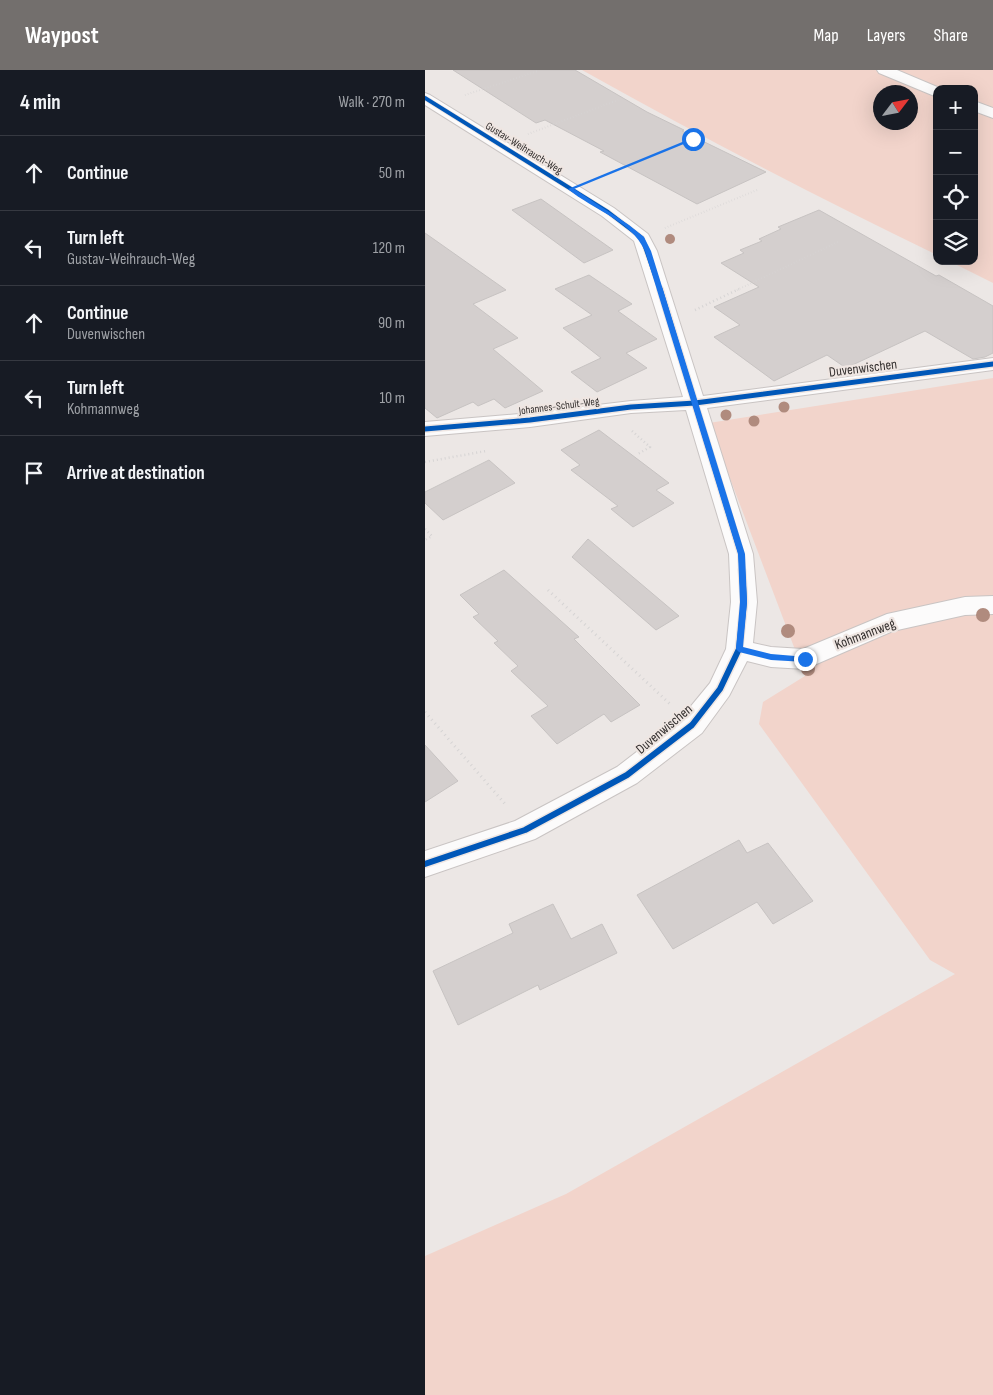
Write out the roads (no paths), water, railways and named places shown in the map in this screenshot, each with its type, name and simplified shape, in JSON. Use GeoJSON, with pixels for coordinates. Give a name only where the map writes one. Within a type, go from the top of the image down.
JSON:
{"type":"FeatureCollection","features":[{"type":"Feature","properties":{"kind":"street"},"geometry":{"type":"LineString","coordinates":[[884,70],[933,90]]}},
{"type":"Feature","properties":{"kind":"street","name":"Gustav-Weihrauch-Weg"},"geometry":{"type":"LineString","coordinates":[[430,101],[608,212],[642,238],[648,251],[695,403]]}},
{"type":"Feature","properties":{"kind":"street"},"geometry":{"type":"LineString","coordinates":[[978,107],[993,113]]}},
{"type":"Feature","properties":{"kind":"street","name":"Duvenwischen"},"geometry":{"type":"LineString","coordinates":[[425,864],[525,830],[627,775],[692,725],[720,689],[739,649],[744,602],[741,554],[695,403],[993,364]]}},
{"type":"Feature","properties":{"kind":"street","name":"Johannes-Schult-Weg"},"geometry":{"type":"LineString","coordinates":[[425,429],[530,420],[631,406],[695,403]]}},
{"type":"Feature","properties":{"kind":"street","name":"Kohmannweg"},"geometry":{"type":"LineString","coordinates":[[739,649],[771,657],[805,659],[887,623],[965,606],[993,605]]}}]}
